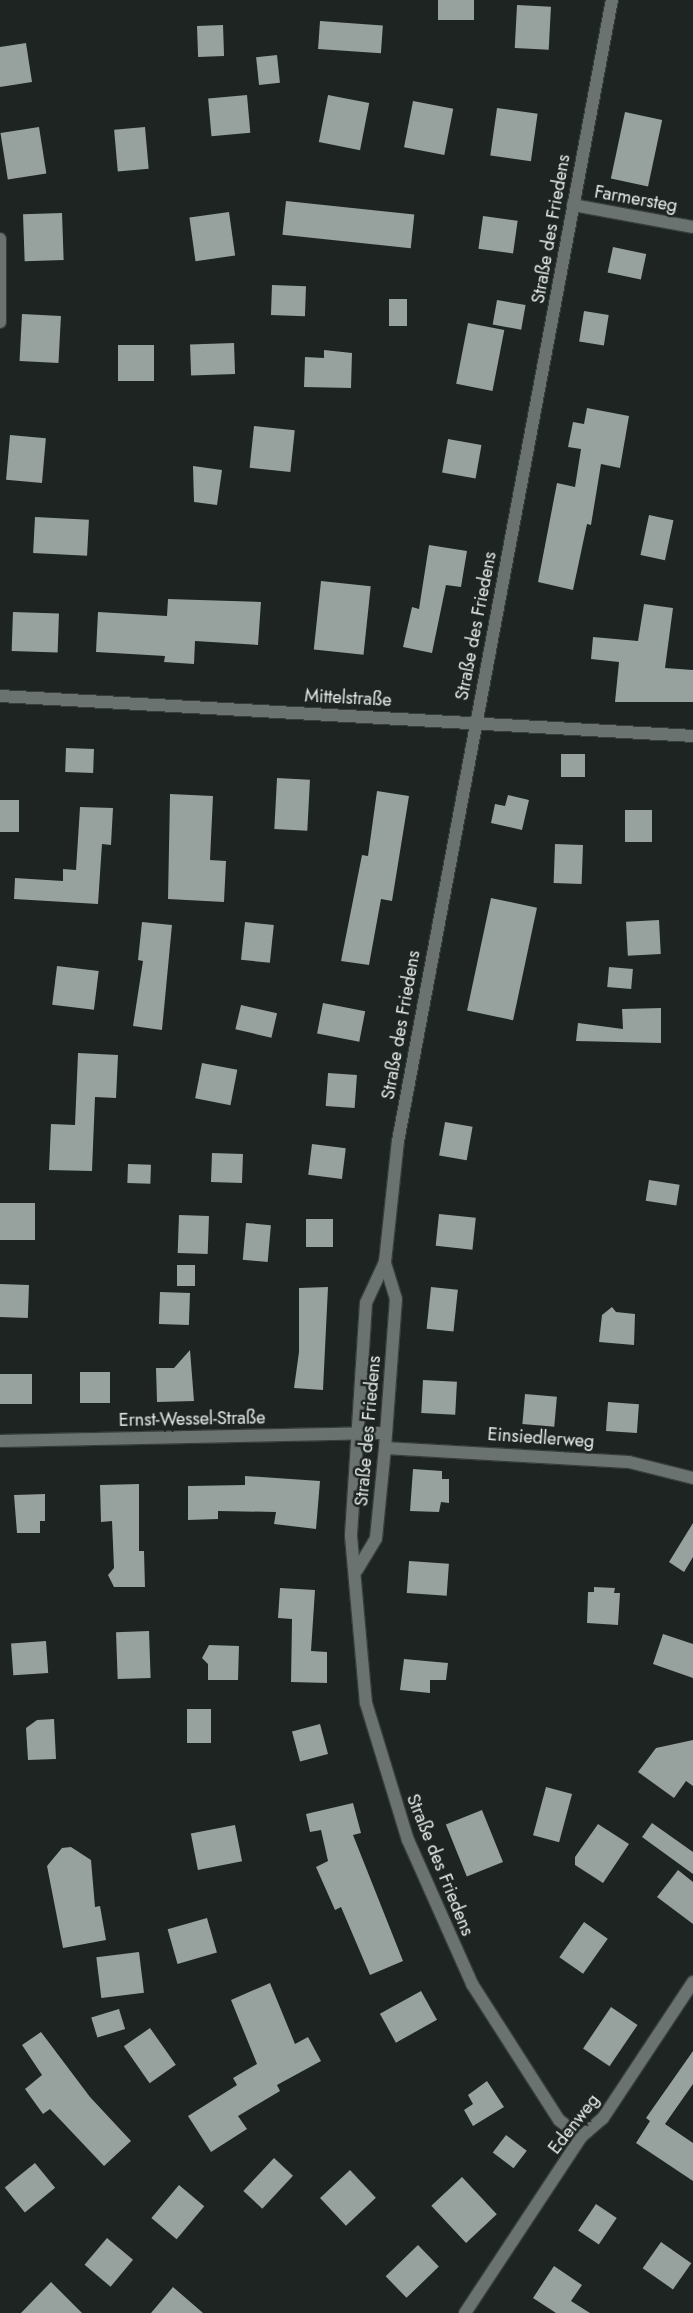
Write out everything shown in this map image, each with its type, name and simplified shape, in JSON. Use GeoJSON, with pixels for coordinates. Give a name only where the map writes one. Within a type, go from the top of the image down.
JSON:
{"type":"FeatureCollection","features":[{"type":"Feature","properties":{"kind":"street","name":"Straße des Friedens"},"geometry":{"type":"LineString","coordinates":[[581,2137],[559,2120],[476,1991],[408,1840],[366,1703],[357,1570],[351,1536],[356,1433],[366,1303],[385,1262],[398,1141],[474,723],[612,0]]}},
{"type":"Feature","properties":{"kind":"street","name":"Farmersteg"},"geometry":{"type":"LineString","coordinates":[[574,205],[693,227]]}},
{"type":"Feature","properties":{"kind":"street"},"geometry":{"type":"LineString","coordinates":[[0,239],[0,322]]}},
{"type":"Feature","properties":{"kind":"street","name":"Mittelstraße"},"geometry":{"type":"LineString","coordinates":[[0,696],[693,736]]}},
{"type":"Feature","properties":{"kind":"street","name":"Straße des Friedens"},"geometry":{"type":"LineString","coordinates":[[357,1570],[376,1538],[385,1448],[396,1299],[385,1262]]}},
{"type":"Feature","properties":{"kind":"street","name":"Ernst-Wessel-Straße"},"geometry":{"type":"LineString","coordinates":[[0,1441],[386,1433]]}},
{"type":"Feature","properties":{"kind":"street","name":"Einsiedlerweg"},"geometry":{"type":"LineString","coordinates":[[385,1448],[628,1462],[693,1478]]}},
{"type":"Feature","properties":{"kind":"street","name":"Edenweg"},"geometry":{"type":"LineString","coordinates":[[466,2313],[581,2137],[603,2118],[693,1982]]}},
{"type":"Feature","properties":{"kind":"building"},"geometry":{"type":"Polygon","coordinates":[[[438,0],[474,0],[474,20],[438,20],[438,0]]]}},
{"type":"Feature","properties":{"kind":"building"},"geometry":{"type":"Polygon","coordinates":[[[517,5],[551,7],[549,50],[515,48],[517,5]]]}},
{"type":"Feature","properties":{"kind":"building"},"geometry":{"type":"Polygon","coordinates":[[[320,21],[383,25],[381,53],[318,49],[320,21]]]}},
{"type":"Feature","properties":{"kind":"building"},"geometry":{"type":"Polygon","coordinates":[[[223,25],[224,56],[198,57],[197,26],[223,25]]]}},
{"type":"Feature","properties":{"kind":"building"},"geometry":{"type":"Polygon","coordinates":[[[26,43],[32,82],[0,87],[0,47],[26,43]]]}},
{"type":"Feature","properties":{"kind":"building"},"geometry":{"type":"Polygon","coordinates":[[[277,55],[280,83],[259,85],[256,57],[277,55]]]}},
{"type":"Feature","properties":{"kind":"building"},"geometry":{"type":"Polygon","coordinates":[[[247,95],[250,133],[211,136],[208,98],[247,95]]]}},
{"type":"Feature","properties":{"kind":"building"},"geometry":{"type":"Polygon","coordinates":[[[328,95],[369,103],[360,150],[319,142],[328,95]]]}},
{"type":"Feature","properties":{"kind":"building"},"geometry":{"type":"Polygon","coordinates":[[[413,101],[453,109],[444,155],[404,147],[413,101]]]}},
{"type":"Feature","properties":{"kind":"building"},"geometry":{"type":"Polygon","coordinates":[[[497,108],[538,114],[531,161],[490,156],[497,108]]]}},
{"type":"Feature","properties":{"kind":"building"},"geometry":{"type":"Polygon","coordinates":[[[625,112],[662,120],[648,186],[611,179],[625,112]]]}},
{"type":"Feature","properties":{"kind":"building"},"geometry":{"type":"Polygon","coordinates":[[[39,127],[46,173],[8,180],[0,133],[39,127]]]}},
{"type":"Feature","properties":{"kind":"building"},"geometry":{"type":"Polygon","coordinates":[[[145,127],[149,169],[118,172],[114,130],[145,127]]]}},
{"type":"Feature","properties":{"kind":"building"},"geometry":{"type":"Polygon","coordinates":[[[286,201],[414,214],[411,248],[282,235],[286,201]]]}},
{"type":"Feature","properties":{"kind":"building"},"geometry":{"type":"Polygon","coordinates":[[[229,212],[235,256],[196,261],[189,218],[229,212]]]}},
{"type":"Feature","properties":{"kind":"building"},"geometry":{"type":"Polygon","coordinates":[[[62,213],[64,260],[25,261],[23,214],[62,213]]]}},
{"type":"Feature","properties":{"kind":"building"},"geometry":{"type":"Polygon","coordinates":[[[483,216],[518,221],[513,254],[478,249],[483,216]]]}},
{"type":"Feature","properties":{"kind":"building"},"geometry":{"type":"Polygon","coordinates":[[[613,247],[646,254],[641,280],[608,272],[613,247]]]}},
{"type":"Feature","properties":{"kind":"building"},"geometry":{"type":"Polygon","coordinates":[[[272,285],[306,286],[305,316],[271,315],[272,285]]]}},
{"type":"Feature","properties":{"kind":"building"},"geometry":{"type":"Polygon","coordinates":[[[389,299],[407,299],[407,326],[389,326],[389,299]]]}},
{"type":"Feature","properties":{"kind":"building"},"geometry":{"type":"Polygon","coordinates":[[[497,300],[526,305],[521,330],[493,325],[497,300]]]}},
{"type":"Feature","properties":{"kind":"building"},"geometry":{"type":"Polygon","coordinates":[[[584,311],[609,315],[604,346],[579,342],[584,311]]]}},
{"type":"Feature","properties":{"kind":"building"},"geometry":{"type":"Polygon","coordinates":[[[22,314],[61,316],[58,363],[20,361],[22,314]]]}},
{"type":"Feature","properties":{"kind":"building"},"geometry":{"type":"Polygon","coordinates":[[[468,323],[504,330],[492,391],[456,384],[468,323]]]}},
{"type":"Feature","properties":{"kind":"building"},"geometry":{"type":"Polygon","coordinates":[[[234,343],[235,374],[191,376],[190,345],[234,343]]]}},
{"type":"Feature","properties":{"kind":"building"},"geometry":{"type":"Polygon","coordinates":[[[118,345],[154,345],[154,381],[118,381],[118,345]]]}},
{"type":"Feature","properties":{"kind":"building"},"geometry":{"type":"Polygon","coordinates":[[[324,350],[352,353],[351,388],[304,387],[305,357],[324,358],[324,350]]]}},
{"type":"Feature","properties":{"kind":"building"},"geometry":{"type":"Polygon","coordinates":[[[587,408],[629,416],[620,468],[601,464],[591,525],[587,524],[573,590],[538,582],[557,483],[575,487],[581,449],[568,447],[573,422],[584,424],[587,408]]]}},
{"type":"Feature","properties":{"kind":"building"},"geometry":{"type":"Polygon","coordinates":[[[254,426],[295,430],[290,472],[250,468],[254,426]]]}},
{"type":"Feature","properties":{"kind":"building"},"geometry":{"type":"Polygon","coordinates":[[[10,435],[46,438],[42,483],[6,480],[10,435]]]}},
{"type":"Feature","properties":{"kind":"building"},"geometry":{"type":"Polygon","coordinates":[[[448,439],[481,445],[476,478],[442,472],[448,439]]]}},
{"type":"Feature","properties":{"kind":"building"},"geometry":{"type":"Polygon","coordinates":[[[193,466],[222,470],[217,505],[194,502],[193,466]]]}},
{"type":"Feature","properties":{"kind":"building"},"geometry":{"type":"Polygon","coordinates":[[[649,515],[673,520],[665,560],[640,555],[649,515]]]}},
{"type":"Feature","properties":{"kind":"building"},"geometry":{"type":"Polygon","coordinates":[[[35,517],[89,520],[87,556],[33,553],[35,517]]]}},
{"type":"Feature","properties":{"kind":"building"},"geometry":{"type":"Polygon","coordinates":[[[429,545],[467,551],[461,587],[446,585],[432,653],[403,647],[412,607],[419,609],[429,545]]]}},
{"type":"Feature","properties":{"kind":"building"},"geometry":{"type":"Polygon","coordinates":[[[321,581],[371,586],[364,655],[314,650],[321,581]]]}},
{"type":"Feature","properties":{"kind":"building"},"geometry":{"type":"Polygon","coordinates":[[[168,599],[261,602],[258,645],[195,641],[194,664],[164,662],[165,656],[96,652],[98,612],[167,616],[168,599]]]}},
{"type":"Feature","properties":{"kind":"building"},"geometry":{"type":"Polygon","coordinates":[[[644,604],[673,608],[665,668],[693,670],[693,702],[615,702],[619,662],[591,659],[593,637],[638,641],[644,604]]]}},
{"type":"Feature","properties":{"kind":"building"},"geometry":{"type":"Polygon","coordinates":[[[13,612],[59,614],[58,653],[12,651],[13,612]]]}},
{"type":"Feature","properties":{"kind":"building"},"geometry":{"type":"Polygon","coordinates":[[[66,748],[94,749],[93,773],[65,772],[66,748]]]}},
{"type":"Feature","properties":{"kind":"building"},"geometry":{"type":"Polygon","coordinates":[[[561,754],[585,754],[585,777],[561,777],[561,754]]]}},
{"type":"Feature","properties":{"kind":"building"},"geometry":{"type":"Polygon","coordinates":[[[277,778],[310,780],[307,831],[274,829],[277,778]]]}},
{"type":"Feature","properties":{"kind":"building"},"geometry":{"type":"Polygon","coordinates":[[[377,791],[409,796],[392,901],[381,899],[369,965],[341,961],[362,855],[368,856],[377,791]]]}},
{"type":"Feature","properties":{"kind":"building"},"geometry":{"type":"Polygon","coordinates":[[[170,794],[213,796],[210,860],[226,861],[224,902],[168,899],[170,794]]]}},
{"type":"Feature","properties":{"kind":"building"},"geometry":{"type":"Polygon","coordinates":[[[508,795],[529,800],[522,830],[491,823],[495,804],[505,806],[508,795]]]}},
{"type":"Feature","properties":{"kind":"building"},"geometry":{"type":"Polygon","coordinates":[[[0,800],[19,800],[19,832],[0,832],[0,800]]]}},
{"type":"Feature","properties":{"kind":"building"},"geometry":{"type":"Polygon","coordinates":[[[80,807],[113,808],[111,845],[102,844],[98,904],[14,899],[15,878],[63,881],[63,869],[76,870],[80,807]]]}},
{"type":"Feature","properties":{"kind":"building"},"geometry":{"type":"Polygon","coordinates":[[[625,810],[652,810],[652,842],[625,842],[625,810]]]}},
{"type":"Feature","properties":{"kind":"building"},"geometry":{"type":"Polygon","coordinates":[[[555,844],[583,845],[582,884],[554,883],[555,844]]]}},
{"type":"Feature","properties":{"kind":"building"},"geometry":{"type":"Polygon","coordinates":[[[491,898],[537,908],[513,1020],[467,1010],[491,898]]]}},
{"type":"Feature","properties":{"kind":"building"},"geometry":{"type":"Polygon","coordinates":[[[659,920],[661,954],[628,956],[626,922],[659,920]]]}},
{"type":"Feature","properties":{"kind":"building"},"geometry":{"type":"Polygon","coordinates":[[[142,922],[172,925],[162,1030],[133,1026],[143,961],[138,960],[142,922]]]}},
{"type":"Feature","properties":{"kind":"building"},"geometry":{"type":"Polygon","coordinates":[[[245,922],[274,925],[270,963],[241,960],[245,922]]]}},
{"type":"Feature","properties":{"kind":"building"},"geometry":{"type":"Polygon","coordinates":[[[57,966],[99,971],[94,1010],[52,1005],[57,966]]]}},
{"type":"Feature","properties":{"kind":"building"},"geometry":{"type":"Polygon","coordinates":[[[609,967],[633,969],[631,989],[607,987],[609,967]]]}},
{"type":"Feature","properties":{"kind":"building"},"geometry":{"type":"Polygon","coordinates":[[[323,1003],[365,1011],[359,1042],[317,1033],[323,1003]]]}},
{"type":"Feature","properties":{"kind":"building"},"geometry":{"type":"Polygon","coordinates":[[[241,1005],[277,1013],[271,1038],[235,1029],[241,1005]]]}},
{"type":"Feature","properties":{"kind":"building"},"geometry":{"type":"Polygon","coordinates":[[[661,1008],[661,1043],[576,1041],[578,1023],[623,1029],[622,1009],[661,1008]]]}},
{"type":"Feature","properties":{"kind":"building"},"geometry":{"type":"Polygon","coordinates":[[[78,1053],[118,1055],[116,1098],[95,1097],[92,1171],[49,1170],[51,1124],[75,1125],[78,1053]]]}},
{"type":"Feature","properties":{"kind":"building"},"geometry":{"type":"Polygon","coordinates":[[[202,1063],[237,1070],[230,1105],[195,1098],[202,1063]]]}},
{"type":"Feature","properties":{"kind":"building"},"geometry":{"type":"Polygon","coordinates":[[[328,1073],[357,1075],[355,1108],[326,1106],[328,1073]]]}},
{"type":"Feature","properties":{"kind":"building"},"geometry":{"type":"Polygon","coordinates":[[[445,1122],[473,1127],[467,1160],[439,1155],[445,1122]]]}},
{"type":"Feature","properties":{"kind":"building"},"geometry":{"type":"Polygon","coordinates":[[[312,1144],[346,1148],[342,1179],[308,1175],[312,1144]]]}},
{"type":"Feature","properties":{"kind":"building"},"geometry":{"type":"Polygon","coordinates":[[[212,1153],[243,1154],[242,1183],[211,1182],[212,1153]]]}},
{"type":"Feature","properties":{"kind":"building"},"geometry":{"type":"Polygon","coordinates":[[[128,1164],[151,1165],[150,1184],[127,1183],[128,1164]]]}},
{"type":"Feature","properties":{"kind":"building"},"geometry":{"type":"Polygon","coordinates":[[[649,1180],[680,1185],[676,1206],[646,1201],[649,1180]]]}},
{"type":"Feature","properties":{"kind":"building"},"geometry":{"type":"Polygon","coordinates":[[[0,1203],[35,1203],[35,1240],[0,1240],[0,1203]]]}},
{"type":"Feature","properties":{"kind":"building"},"geometry":{"type":"Polygon","coordinates":[[[439,1214],[476,1218],[472,1250],[436,1246],[439,1214]]]}},
{"type":"Feature","properties":{"kind":"building"},"geometry":{"type":"Polygon","coordinates":[[[179,1215],[209,1216],[208,1254],[178,1253],[179,1215]]]}},
{"type":"Feature","properties":{"kind":"building"},"geometry":{"type":"Polygon","coordinates":[[[306,1219],[333,1219],[333,1247],[306,1247],[306,1219]]]}},
{"type":"Feature","properties":{"kind":"building"},"geometry":{"type":"Polygon","coordinates":[[[246,1223],[271,1225],[268,1262],[243,1260],[246,1223]]]}},
{"type":"Feature","properties":{"kind":"building"},"geometry":{"type":"Polygon","coordinates":[[[177,1265],[195,1265],[195,1286],[177,1286],[177,1265]]]}},
{"type":"Feature","properties":{"kind":"building"},"geometry":{"type":"Polygon","coordinates":[[[0,1284],[29,1285],[28,1318],[0,1317],[0,1284]]]}},
{"type":"Feature","properties":{"kind":"building"},"geometry":{"type":"Polygon","coordinates":[[[328,1287],[323,1390],[294,1388],[299,1352],[299,1288],[328,1287]]]}},
{"type":"Feature","properties":{"kind":"building"},"geometry":{"type":"Polygon","coordinates":[[[431,1287],[458,1290],[453,1332],[427,1329],[431,1287]]]}},
{"type":"Feature","properties":{"kind":"building"},"geometry":{"type":"Polygon","coordinates":[[[160,1292],[190,1293],[189,1325],[159,1324],[160,1292]]]}},
{"type":"Feature","properties":{"kind":"building"},"geometry":{"type":"Polygon","coordinates":[[[612,1307],[616,1312],[635,1314],[634,1345],[599,1342],[602,1315],[612,1307]]]}},
{"type":"Feature","properties":{"kind":"building"},"geometry":{"type":"Polygon","coordinates":[[[190,1350],[194,1401],[157,1402],[156,1368],[174,1368],[190,1350]]]}},
{"type":"Feature","properties":{"kind":"building"},"geometry":{"type":"Polygon","coordinates":[[[80,1372],[110,1372],[110,1403],[80,1403],[80,1372]]]}},
{"type":"Feature","properties":{"kind":"building"},"geometry":{"type":"Polygon","coordinates":[[[0,1374],[32,1374],[32,1404],[0,1404],[0,1374]]]}},
{"type":"Feature","properties":{"kind":"building"},"geometry":{"type":"Polygon","coordinates":[[[423,1380],[457,1382],[455,1415],[421,1413],[423,1380]]]}},
{"type":"Feature","properties":{"kind":"building"},"geometry":{"type":"Polygon","coordinates":[[[525,1394],[557,1397],[554,1427],[522,1424],[525,1394]]]}},
{"type":"Feature","properties":{"kind":"building"},"geometry":{"type":"Polygon","coordinates":[[[608,1402],[639,1404],[637,1433],[606,1431],[608,1402]]]}},
{"type":"Feature","properties":{"kind":"building"},"geometry":{"type":"Polygon","coordinates":[[[413,1469],[442,1471],[442,1479],[449,1479],[449,1503],[441,1502],[439,1512],[410,1511],[413,1469]]]}},
{"type":"Feature","properties":{"kind":"building"},"geometry":{"type":"Polygon","coordinates":[[[245,1476],[320,1481],[316,1529],[274,1524],[276,1512],[218,1511],[218,1519],[188,1520],[188,1486],[245,1485],[245,1476]]]}},
{"type":"Feature","properties":{"kind":"building"},"geometry":{"type":"Polygon","coordinates":[[[139,1484],[139,1551],[144,1551],[145,1587],[114,1587],[108,1575],[114,1568],[112,1521],[101,1522],[100,1485],[139,1484]]]}},
{"type":"Feature","properties":{"kind":"building"},"geometry":{"type":"Polygon","coordinates":[[[45,1494],[45,1521],[40,1521],[40,1533],[17,1533],[14,1495],[45,1494]]]}},
{"type":"Feature","properties":{"kind":"building"},"geometry":{"type":"Polygon","coordinates":[[[693,1523],[693,1557],[684,1572],[669,1562],[693,1523]]]}},
{"type":"Feature","properties":{"kind":"building"},"geometry":{"type":"Polygon","coordinates":[[[409,1561],[449,1564],[447,1596],[407,1593],[409,1561]]]}},
{"type":"Feature","properties":{"kind":"building"},"geometry":{"type":"Polygon","coordinates":[[[594,1587],[615,1588],[614,1593],[620,1593],[618,1625],[587,1623],[588,1592],[594,1592],[594,1587]]]}},
{"type":"Feature","properties":{"kind":"building"},"geometry":{"type":"Polygon","coordinates":[[[280,1588],[315,1590],[311,1651],[327,1652],[327,1683],[291,1682],[292,1619],[278,1618],[280,1588]]]}},
{"type":"Feature","properties":{"kind":"building"},"geometry":{"type":"Polygon","coordinates":[[[149,1631],[151,1678],[118,1679],[116,1632],[149,1631]]]}},
{"type":"Feature","properties":{"kind":"building"},"geometry":{"type":"Polygon","coordinates":[[[663,1634],[693,1644],[693,1678],[653,1664],[663,1634]]]}},
{"type":"Feature","properties":{"kind":"building"},"geometry":{"type":"Polygon","coordinates":[[[46,1641],[48,1673],[13,1675],[11,1643],[46,1641]]]}},
{"type":"Feature","properties":{"kind":"building"},"geometry":{"type":"Polygon","coordinates":[[[209,1645],[239,1646],[238,1680],[208,1680],[208,1664],[202,1658],[209,1645]]]}},
{"type":"Feature","properties":{"kind":"building"},"geometry":{"type":"Polygon","coordinates":[[[404,1659],[448,1663],[446,1680],[430,1680],[430,1693],[400,1690],[404,1659]]]}},
{"type":"Feature","properties":{"kind":"building"},"geometry":{"type":"Polygon","coordinates":[[[187,1709],[211,1709],[211,1743],[187,1743],[187,1709]]]}},
{"type":"Feature","properties":{"kind":"building"},"geometry":{"type":"Polygon","coordinates":[[[54,1719],[56,1759],[28,1760],[26,1728],[37,1720],[54,1719]]]}},
{"type":"Feature","properties":{"kind":"building"},"geometry":{"type":"Polygon","coordinates":[[[320,1724],[328,1754],[300,1761],[292,1732],[320,1724]]]}},
{"type":"Feature","properties":{"kind":"building"},"geometry":{"type":"Polygon","coordinates":[[[693,1740],[693,1786],[686,1781],[674,1798],[638,1772],[656,1748],[693,1740]]]}},
{"type":"Feature","properties":{"kind":"building"},"geometry":{"type":"Polygon","coordinates":[[[546,1787],[572,1794],[559,1842],[533,1835],[546,1787]]]}},
{"type":"Feature","properties":{"kind":"building"},"geometry":{"type":"Polygon","coordinates":[[[353,1803],[361,1833],[353,1835],[403,1961],[370,1975],[341,1907],[335,1910],[316,1867],[328,1861],[321,1830],[310,1832],[306,1814],[353,1803]]]}},
{"type":"Feature","properties":{"kind":"building"},"geometry":{"type":"Polygon","coordinates":[[[482,1810],[503,1862],[467,1877],[446,1825],[482,1810]]]}},
{"type":"Feature","properties":{"kind":"building"},"geometry":{"type":"Polygon","coordinates":[[[652,1823],[693,1852],[693,1874],[642,1837],[652,1823]]]}},
{"type":"Feature","properties":{"kind":"building"},"geometry":{"type":"Polygon","coordinates":[[[598,1824],[629,1844],[603,1883],[575,1865],[575,1857],[598,1824]]]}},
{"type":"Feature","properties":{"kind":"building"},"geometry":{"type":"Polygon","coordinates":[[[235,1825],[242,1861],[198,1870],[191,1834],[235,1825]]]}},
{"type":"Feature","properties":{"kind":"building"},"geometry":{"type":"Polygon","coordinates":[[[71,1847],[91,1860],[95,1907],[100,1906],[106,1940],[63,1948],[47,1866],[62,1848],[71,1847]]]}},
{"type":"Feature","properties":{"kind":"building"},"geometry":{"type":"Polygon","coordinates":[[[678,1870],[693,1882],[693,1924],[657,1897],[678,1870]]]}},
{"type":"Feature","properties":{"kind":"building"},"geometry":{"type":"Polygon","coordinates":[[[207,1918],[217,1953],[178,1964],[168,1929],[207,1918]]]}},
{"type":"Feature","properties":{"kind":"building"},"geometry":{"type":"Polygon","coordinates":[[[584,1922],[608,1939],[583,1974],[559,1957],[584,1922]]]}},
{"type":"Feature","properties":{"kind":"building"},"geometry":{"type":"Polygon","coordinates":[[[139,1952],[144,1993],[101,1998],[96,1957],[139,1952]]]}},
{"type":"Feature","properties":{"kind":"building"},"geometry":{"type":"Polygon","coordinates":[[[270,1983],[295,2044],[308,2037],[321,2061],[277,2085],[280,2091],[238,2116],[247,2129],[211,2152],[188,2116],[237,2085],[233,2078],[257,2064],[231,2000],[270,1983]]]}},
{"type":"Feature","properties":{"kind":"building"},"geometry":{"type":"Polygon","coordinates":[[[421,1991],[437,2020],[396,2043],[380,2014],[421,1991]]]}},
{"type":"Feature","properties":{"kind":"building"},"geometry":{"type":"Polygon","coordinates":[[[611,2007],[638,2025],[610,2066],[583,2048],[611,2007]]]}},
{"type":"Feature","properties":{"kind":"building"},"geometry":{"type":"Polygon","coordinates":[[[119,2009],[125,2029],[97,2038],[91,2017],[119,2009]]]}},
{"type":"Feature","properties":{"kind":"building"},"geometry":{"type":"Polygon","coordinates":[[[150,2028],[176,2065],[150,2083],[124,2046],[150,2028]]]}},
{"type":"Feature","properties":{"kind":"building"},"geometry":{"type":"Polygon","coordinates":[[[41,2032],[90,2097],[131,2141],[104,2166],[50,2109],[43,2114],[25,2089],[42,2075],[22,2045],[41,2032]]]}},
{"type":"Feature","properties":{"kind":"building"},"geometry":{"type":"Polygon","coordinates":[[[693,2051],[693,2084],[665,2124],[693,2143],[693,2181],[636,2143],[650,2121],[646,2118],[693,2051]]]}},
{"type":"Feature","properties":{"kind":"building"},"geometry":{"type":"Polygon","coordinates":[[[487,2081],[504,2107],[473,2126],[464,2110],[473,2104],[468,2095],[487,2081]]]}},
{"type":"Feature","properties":{"kind":"building"},"geometry":{"type":"Polygon","coordinates":[[[506,2135],[527,2151],[514,2168],[493,2153],[506,2135]]]}},
{"type":"Feature","properties":{"kind":"building"},"geometry":{"type":"Polygon","coordinates":[[[274,2158],[293,2176],[262,2209],[243,2191],[274,2158]]]}},
{"type":"Feature","properties":{"kind":"building"},"geometry":{"type":"Polygon","coordinates":[[[35,2163],[55,2188],[25,2212],[5,2188],[35,2163]]]}},
{"type":"Feature","properties":{"kind":"building"},"geometry":{"type":"Polygon","coordinates":[[[350,2170],[376,2198],[346,2226],[320,2198],[350,2170]]]}},
{"type":"Feature","properties":{"kind":"building"},"geometry":{"type":"Polygon","coordinates":[[[462,2177],[497,2214],[466,2243],[431,2206],[462,2177]]]}},
{"type":"Feature","properties":{"kind":"building"},"geometry":{"type":"Polygon","coordinates":[[[179,2185],[204,2206],[177,2239],[151,2218],[179,2185]]]}},
{"type":"Feature","properties":{"kind":"building"},"geometry":{"type":"Polygon","coordinates":[[[596,2204],[617,2218],[599,2245],[578,2231],[596,2204]]]}},
{"type":"Feature","properties":{"kind":"building"},"geometry":{"type":"Polygon","coordinates":[[[107,2238],[133,2260],[111,2287],[85,2265],[107,2238]]]}},
{"type":"Feature","properties":{"kind":"building"},"geometry":{"type":"Polygon","coordinates":[[[661,2242],[691,2263],[673,2289],[643,2268],[661,2242]]]}},
{"type":"Feature","properties":{"kind":"building"},"geometry":{"type":"Polygon","coordinates":[[[418,2245],[439,2267],[406,2298],[386,2276],[418,2245]]]}},
{"type":"Feature","properties":{"kind":"building"},"geometry":{"type":"Polygon","coordinates":[[[554,2266],[582,2285],[571,2301],[590,2313],[556,2313],[533,2298],[554,2266]]]}},
{"type":"Feature","properties":{"kind":"building"},"geometry":{"type":"Polygon","coordinates":[[[51,2282],[82,2313],[21,2313],[51,2282]]]}},
{"type":"Feature","properties":{"kind":"building"},"geometry":{"type":"Polygon","coordinates":[[[173,2287],[203,2313],[151,2313],[173,2287]]]}}]}
